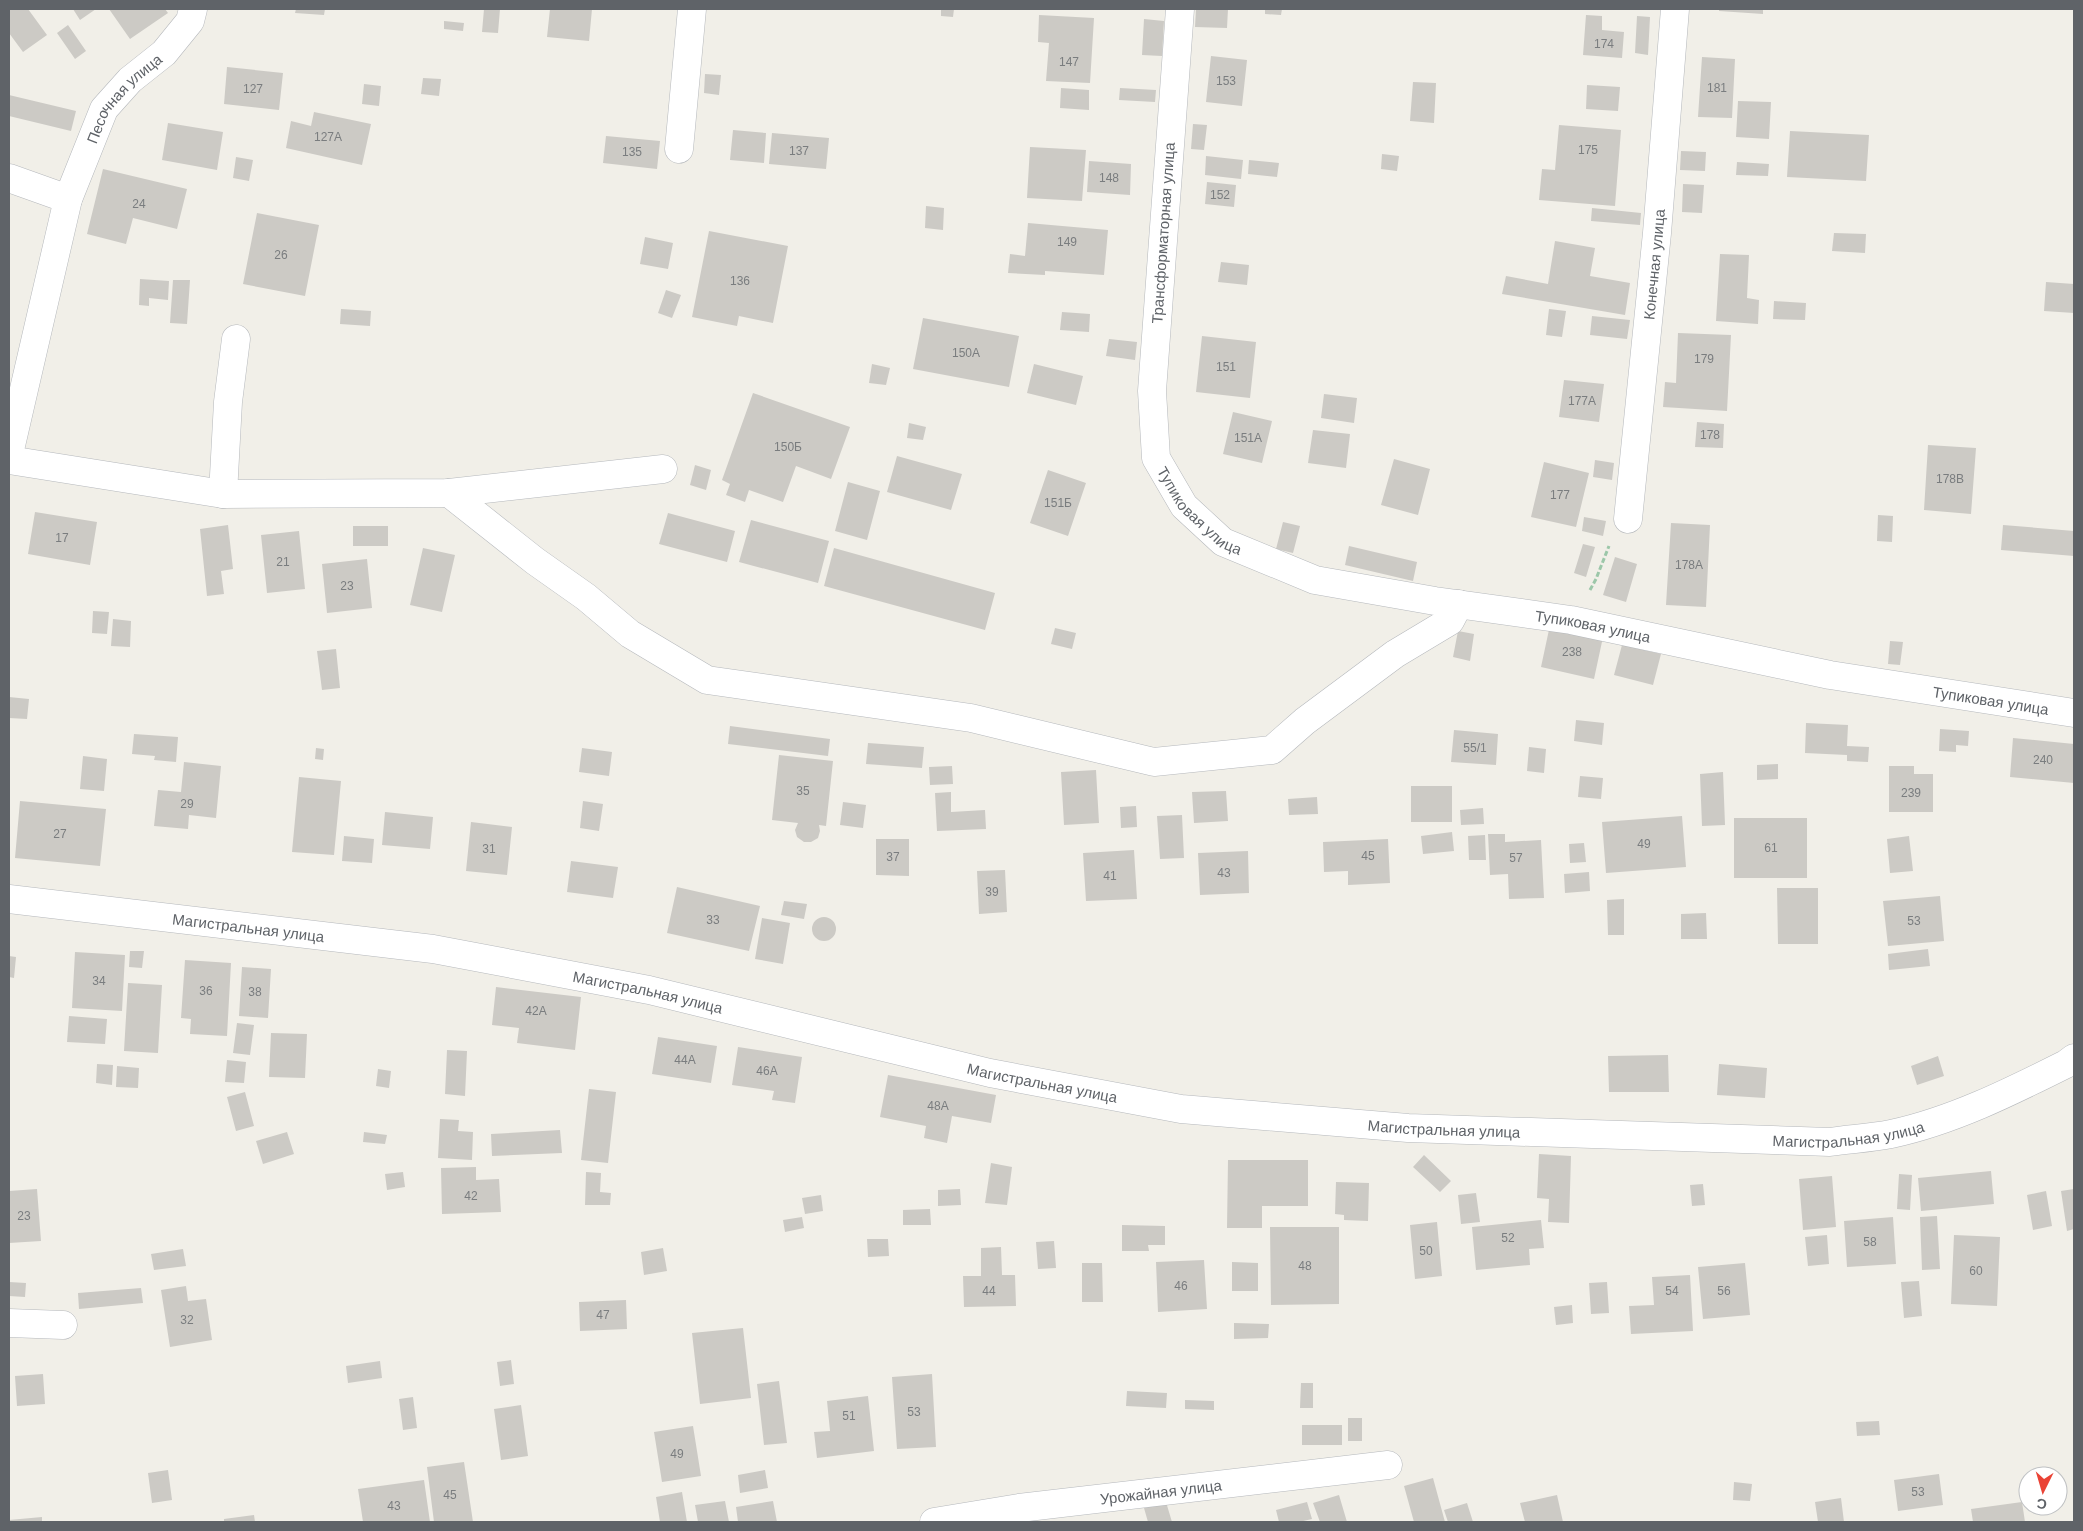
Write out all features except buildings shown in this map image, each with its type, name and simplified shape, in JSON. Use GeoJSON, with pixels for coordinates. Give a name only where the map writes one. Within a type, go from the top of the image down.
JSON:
{"type":"FeatureCollection","features":[{"type":"Feature","properties":{"kind":"street","name":"Песочная улица"},"geometry":{"type":"LineString","coordinates":[[9,454],[68,199],[104,109],[130,80],[164,53],[190,21],[193,9]]}},
{"type":"Feature","properties":{"kind":"street"},"geometry":{"type":"LineString","coordinates":[[679,150],[692,9]]}},
{"type":"Feature","properties":{"kind":"street","name":"Трансформаторная улица"},"geometry":{"type":"LineString","coordinates":[[1156,458],[1152,391],[1180,9]]}},
{"type":"Feature","properties":{"kind":"street","name":"Конечная улица"},"geometry":{"type":"LineString","coordinates":[[1628,519],[1657,233],[1676,9]]}},
{"type":"Feature","properties":{"kind":"street"},"geometry":{"type":"LineString","coordinates":[[9,178],[68,199]]}},
{"type":"Feature","properties":{"kind":"street"},"geometry":{"type":"LineString","coordinates":[[223,494],[228,402],[236,339]]}},
{"type":"Feature","properties":{"kind":"street","name":"Тупиковая улица"},"geometry":{"type":"LineString","coordinates":[[1156,458],[1184,506],[1223,542],[1315,580],[1571,620],[1830,675],[2074,713]]}},
{"type":"Feature","properties":{"kind":"street"},"geometry":{"type":"LineString","coordinates":[[9,460],[223,494],[449,493],[663,469]]}},
{"type":"Feature","properties":{"kind":"street"},"geometry":{"type":"LineString","coordinates":[[449,493],[586,597],[630,634],[707,680],[971,718],[1154,762],[1272,750],[1305,721],[1395,654],[1450,621],[1459,604]]}},
{"type":"Feature","properties":{"kind":"street","name":"Магистральная улица"},"geometry":{"type":"LineString","coordinates":[[9,899],[433,949],[649,990],[990,1073],[1181,1109],[1398,1128],[1830,1142],[1891,1134],[1952,1115],[2011,1092],[2074,1058]]}},
{"type":"Feature","properties":{"kind":"street"},"geometry":{"type":"LineString","coordinates":[[9,1323],[63,1325]]}},
{"type":"Feature","properties":{"kind":"street","name":"Урожайная улица"},"geometry":{"type":"LineString","coordinates":[[934,1522],[1028,1507],[1388,1465]]}},
{"type":"Feature","properties":{"kind":"path"},"geometry":{"type":"LineString","coordinates":[[1571,620],[1596,579],[1613,535],[1628,519]]}}]}
